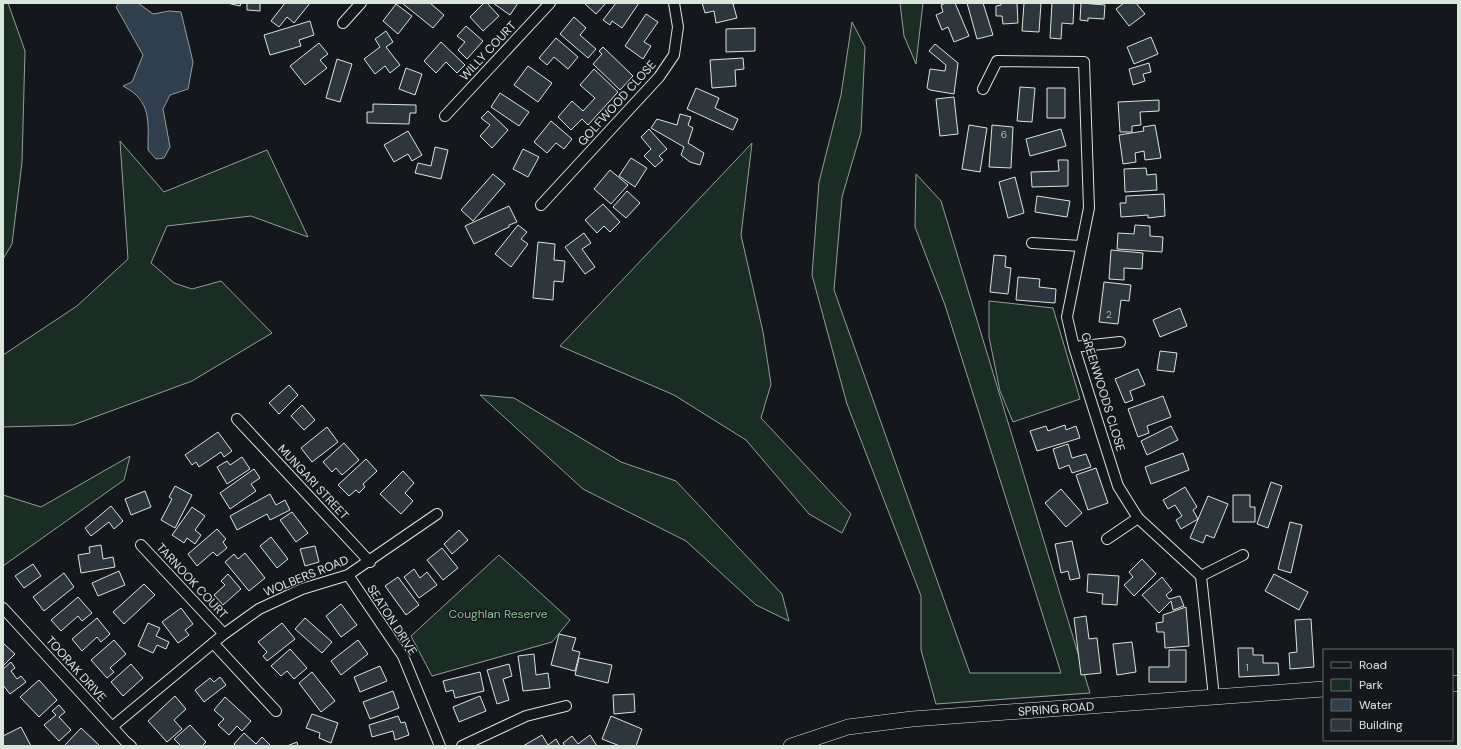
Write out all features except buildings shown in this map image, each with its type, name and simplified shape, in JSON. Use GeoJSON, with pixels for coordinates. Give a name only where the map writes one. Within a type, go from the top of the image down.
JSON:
{"type":"FeatureCollection","features":[{"type":"Feature","properties":{"kind":"main road","name":"SPRING ROAD"},"geometry":{"type":"LineString","coordinates":[[791,746],[848,727],[912,719],[1323,689]]}},
{"type":"Feature","properties":{"kind":"street"},"geometry":{"type":"LineString","coordinates":[[343,22],[361,3]]}},
{"type":"Feature","properties":{"kind":"street","name":"WILLY COURT"},"geometry":{"type":"LineString","coordinates":[[445,116],[550,3]]}},
{"type":"Feature","properties":{"kind":"street","name":"GOLFWOOD CLOSE"},"geometry":{"type":"LineString","coordinates":[[541,205],[663,72],[674,55],[678,27],[674,3]]}},
{"type":"Feature","properties":{"kind":"street","name":"GREENWOODS CLOSE"},"geometry":{"type":"LineString","coordinates":[[984,89],[997,61],[1084,62],[1090,208],[1067,317],[1074,346],[1118,486],[1138,518],[1201,576]]}},
{"type":"Feature","properties":{"kind":"street"},"geometry":{"type":"LineString","coordinates":[[1032,243],[1081,246]]}},
{"type":"Feature","properties":{"kind":"street"},"geometry":{"type":"LineString","coordinates":[[1074,346],[1120,342]]}},
{"type":"Feature","properties":{"kind":"street","name":"MUNGARI STREET"},"geometry":{"type":"LineString","coordinates":[[237,419],[370,562]]}},
{"type":"Feature","properties":{"kind":"street","name":"WOLBERS ROAD"},"geometry":{"type":"LineString","coordinates":[[112,727],[224,634],[266,606],[302,589],[348,575],[370,562],[437,514]]}},
{"type":"Feature","properties":{"kind":"street"},"geometry":{"type":"LineString","coordinates":[[1107,539],[1138,518]]}},
{"type":"Feature","properties":{"kind":"street","name":"TARNOOK COURT"},"geometry":{"type":"LineString","coordinates":[[141,545],[224,634]]}},
{"type":"Feature","properties":{"kind":"street"},"geometry":{"type":"LineString","coordinates":[[1214,697],[1201,576],[1243,555]]}},
{"type":"Feature","properties":{"kind":"street","name":"SEATON DRIVE"},"geometry":{"type":"LineString","coordinates":[[348,575],[403,656],[440,746]]}},
{"type":"Feature","properties":{"kind":"street","name":"TOORAK DRIVE"},"geometry":{"type":"LineString","coordinates":[[3,608],[131,746]]}},
{"type":"Feature","properties":{"kind":"street"},"geometry":{"type":"LineString","coordinates":[[213,643],[276,711]]}},
{"type":"Feature","properties":{"kind":"street"},"geometry":{"type":"LineString","coordinates":[[462,746],[526,716],[566,706]]}},
{"type":"Feature","properties":{"kind":"green space"},"geometry":{"type":"Polygon","coordinates":[[[3,3],[8,3],[25,51],[22,162],[12,244],[3,259],[3,3]]]}},
{"type":"Feature","properties":{"kind":"green space"},"geometry":{"type":"Polygon","coordinates":[[[900,3],[923,3],[916,64],[904,36],[900,3]]]}},
{"type":"Feature","properties":{"kind":"green space"},"geometry":{"type":"Polygon","coordinates":[[[852,22],[865,47],[861,132],[842,197],[834,290],[970,673],[1061,673],[945,305],[915,227],[916,174],[941,201],[1090,693],[936,704],[921,650],[921,596],[847,404],[812,275],[819,182],[841,95],[852,22]]]}},
{"type":"Feature","properties":{"kind":"green space"},"geometry":{"type":"Polygon","coordinates":[[[120,141],[164,192],[267,150],[308,237],[251,216],[167,226],[151,263],[174,283],[192,289],[221,281],[272,333],[192,381],[73,425],[3,427],[3,355],[77,306],[128,259],[120,141]]]}},
{"type":"Feature","properties":{"kind":"green space"},"geometry":{"type":"Polygon","coordinates":[[[752,143],[741,235],[763,332],[771,384],[761,418],[851,514],[842,533],[809,514],[746,440],[674,395],[560,346],[752,143]]]}},
{"type":"Feature","properties":{"kind":"green space"},"geometry":{"type":"Polygon","coordinates":[[[989,301],[1053,308],[1080,399],[1013,422],[1000,391],[989,337],[989,301]]]}},
{"type":"Feature","properties":{"kind":"green space"},"geometry":{"type":"Polygon","coordinates":[[[480,395],[514,398],[621,462],[676,481],[782,594],[789,621],[756,605],[686,541],[583,489],[480,395]]]}},
{"type":"Feature","properties":{"kind":"green space"},"geometry":{"type":"Polygon","coordinates":[[[130,456],[124,480],[3,566],[3,495],[41,507],[130,456]]]}},
{"type":"Feature","properties":{"kind":"green space","name":"Coughlan Reserve"},"geometry":{"type":"Polygon","coordinates":[[[499,555],[570,620],[552,642],[432,676],[411,636],[499,555]]]}},
{"type":"Feature","properties":{"kind":"water"},"geometry":{"type":"Polygon","coordinates":[[[119,3],[138,3],[153,14],[169,11],[181,12],[193,62],[188,89],[170,95],[163,109],[170,147],[164,158],[156,159],[148,150],[148,121],[144,105],[139,98],[123,86],[132,82],[143,55],[116,7],[119,3]]]}}]}
